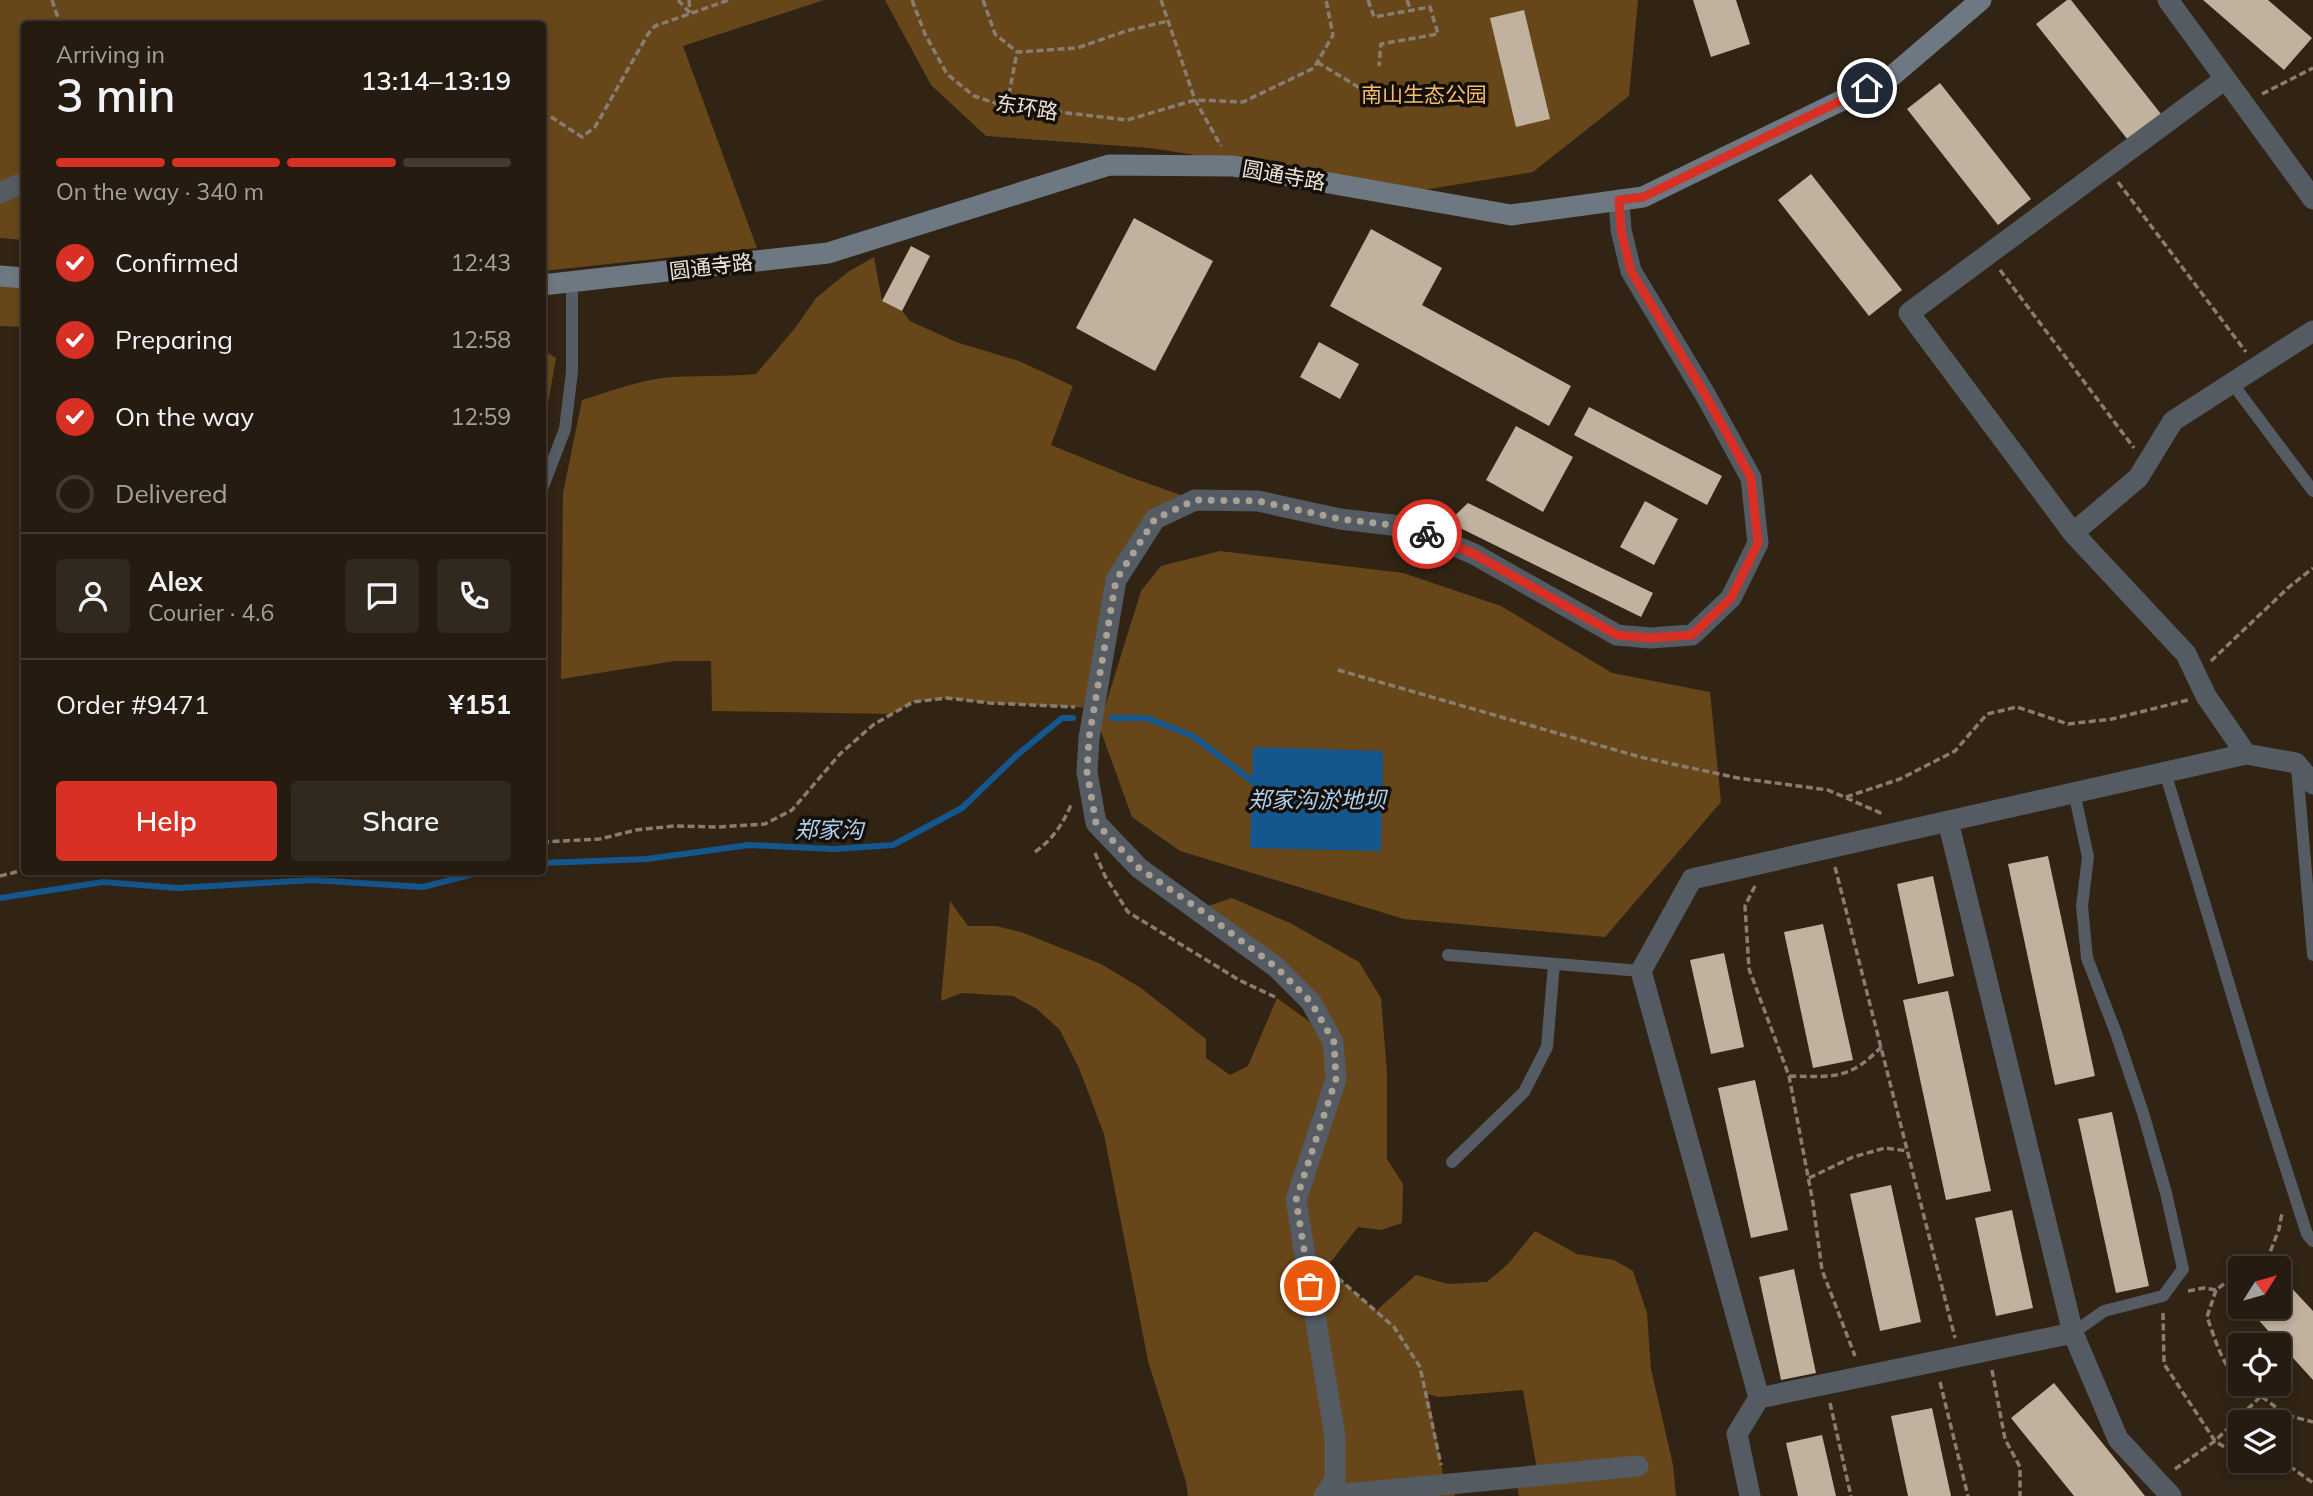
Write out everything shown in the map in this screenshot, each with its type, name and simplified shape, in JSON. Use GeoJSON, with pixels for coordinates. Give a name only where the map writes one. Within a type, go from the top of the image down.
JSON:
{"type":"FeatureCollection","features":[{"type":"Feature","properties":{"kind":"street","name":"圆通寺路"},"geometry":{"type":"LineString","coordinates":[[546,285],[828,253],[1109,165],[1233,166],[1511,215],[1643,197],[1892,76],[1981,0]]}},
{"type":"Feature","properties":{"kind":"street"},"geometry":{"type":"LineString","coordinates":[[2168,0],[2313,199]]}},
{"type":"Feature","properties":{"kind":"street"},"geometry":{"type":"LineString","coordinates":[[2225,79],[1909,313],[2073,533],[2186,654],[2206,696],[2246,754]]}},
{"type":"Feature","properties":{"kind":"street"},"geometry":{"type":"LineString","coordinates":[[0,193],[21,184]]}},
{"type":"Feature","properties":{"kind":"street"},"geometry":{"type":"LineString","coordinates":[[1619,200],[1621,230],[1631,271],[1706,396],[1751,478],[1758,543],[1731,598],[1692,635],[1650,638],[1617,635],[1474,554],[1409,527],[1340,519],[1258,501],[1195,500],[1155,519],[1116,580],[1094,708],[1087,772],[1096,823],[1139,868],[1276,967],[1311,1002],[1334,1042],[1336,1079],[1296,1200],[1335,1436],[1335,1480],[1324,1496],[1406,1492],[1445,1485],[1638,1466]]}},
{"type":"Feature","properties":{"kind":"street"},"geometry":{"type":"LineString","coordinates":[[0,276],[21,278]]}},
{"type":"Feature","properties":{"kind":"street"},"geometry":{"type":"LineString","coordinates":[[2073,533],[2138,478],[2173,421],[2313,331]]}},
{"type":"Feature","properties":{"kind":"street"},"geometry":{"type":"LineString","coordinates":[[1759,1398],[1641,971],[1692,879],[2246,754],[2296,763],[2313,784]]}},
{"type":"Feature","properties":{"kind":"street"},"geometry":{"type":"LineString","coordinates":[[1948,821],[2073,1334],[2118,1439],[2165,1489]]}},
{"type":"Feature","properties":{"kind":"street"},"geometry":{"type":"LineString","coordinates":[[1750,1496],[1737,1434],[1759,1398],[2073,1334]]}},
{"type":"Feature","properties":{"kind":"lane"},"geometry":{"type":"LineString","coordinates":[[546,479],[565,429],[572,372],[572,282]]}},
{"type":"Feature","properties":{"kind":"lane"},"geometry":{"type":"LineString","coordinates":[[2232,383],[2313,491]]}},
{"type":"Feature","properties":{"kind":"lane"},"geometry":{"type":"LineString","coordinates":[[2296,763],[2313,955]]}},
{"type":"Feature","properties":{"kind":"lane"},"geometry":{"type":"LineString","coordinates":[[2165,772],[2307,1234],[2313,1241]]}},
{"type":"Feature","properties":{"kind":"lane"},"geometry":{"type":"LineString","coordinates":[[2073,1334],[2104,1311],[2163,1296],[2183,1269],[2166,1193],[2143,1112],[2087,958],[2082,906],[2088,857],[2074,792]]}},
{"type":"Feature","properties":{"kind":"lane"},"geometry":{"type":"LineString","coordinates":[[1447,955],[1641,971]]}},
{"type":"Feature","properties":{"kind":"lane"},"geometry":{"type":"LineString","coordinates":[[1452,1161],[1524,1093],[1547,1047],[1554,964]]}},
{"type":"Feature","properties":{"kind":"path"},"geometry":{"type":"LineString","coordinates":[[52,0],[59,21]]}},
{"type":"Feature","properties":{"kind":"path"},"geometry":{"type":"LineString","coordinates":[[678,0],[691,14]]}},
{"type":"Feature","properties":{"kind":"path"},"geometry":{"type":"LineString","coordinates":[[689,0],[691,14]]}},
{"type":"Feature","properties":{"kind":"path"},"geometry":{"type":"LineString","coordinates":[[546,114],[582,137],[595,127],[655,26],[729,0]]}},
{"type":"Feature","properties":{"kind":"path","name":"东环路"},"geometry":{"type":"LineString","coordinates":[[912,0],[925,34],[947,75],[974,96],[1007,106],[1126,120],[1195,100],[1243,102],[1314,68],[1317,62]]}},
{"type":"Feature","properties":{"kind":"path"},"geometry":{"type":"LineString","coordinates":[[983,0],[995,34],[1017,52],[1077,48],[1126,31],[1168,21]]}},
{"type":"Feature","properties":{"kind":"path"},"geometry":{"type":"LineString","coordinates":[[1161,0],[1195,100],[1233,166]]}},
{"type":"Feature","properties":{"kind":"path"},"geometry":{"type":"LineString","coordinates":[[1326,0],[1333,35],[1317,62],[1368,93]]}},
{"type":"Feature","properties":{"kind":"path"},"geometry":{"type":"LineString","coordinates":[[1368,0],[1374,17],[1430,7],[1438,34],[1381,44],[1379,66]]}},
{"type":"Feature","properties":{"kind":"path"},"geometry":{"type":"LineString","coordinates":[[1408,0],[1411,10]]}},
{"type":"Feature","properties":{"kind":"path"},"geometry":{"type":"LineString","coordinates":[[1007,106],[1017,52]]}},
{"type":"Feature","properties":{"kind":"path"},"geometry":{"type":"LineString","coordinates":[[2243,103],[2313,68]]}},
{"type":"Feature","properties":{"kind":"path"},"geometry":{"type":"LineString","coordinates":[[2106,166],[2257,367]]}},
{"type":"Feature","properties":{"kind":"path"},"geometry":{"type":"LineString","coordinates":[[1988,254],[2146,465]]}},
{"type":"Feature","properties":{"kind":"path"},"geometry":{"type":"LineString","coordinates":[[2196,675],[2289,587],[2313,568]]}},
{"type":"Feature","properties":{"kind":"path"},"geometry":{"type":"LineString","coordinates":[[1338,670],[1640,757],[1738,779],[1828,790],[1917,828]]}},
{"type":"Feature","properties":{"kind":"path"},"geometry":{"type":"LineString","coordinates":[[1844,797],[1900,779],[1955,751],[1987,715],[2017,707],[2068,724],[2112,719],[2206,696]]}},
{"type":"Feature","properties":{"kind":"path"},"geometry":{"type":"LineString","coordinates":[[546,842],[600,839],[636,830],[674,826],[765,824],[792,810],[840,754],[873,725],[913,702],[947,698],[1094,708]]}},
{"type":"Feature","properties":{"kind":"path"},"geometry":{"type":"LineString","coordinates":[[1035,852],[1063,823],[1075,798],[1079,810]]}},
{"type":"Feature","properties":{"kind":"path"},"geometry":{"type":"LineString","coordinates":[[1091,844],[1105,876],[1128,912],[1239,980],[1277,998]]}},
{"type":"Feature","properties":{"kind":"path"},"geometry":{"type":"LineString","coordinates":[[1829,848],[1960,1357]]}},
{"type":"Feature","properties":{"kind":"path"},"geometry":{"type":"LineString","coordinates":[[1766,862],[1745,906],[1749,969],[1789,1076],[1809,1178],[1822,1270],[1864,1376]]}},
{"type":"Feature","properties":{"kind":"path"},"geometry":{"type":"LineString","coordinates":[[0,876],[21,871]]}},
{"type":"Feature","properties":{"kind":"path"},"geometry":{"type":"LineString","coordinates":[[1789,1076],[1826,1077],[1854,1071],[1882,1046]]}},
{"type":"Feature","properties":{"kind":"path"},"geometry":{"type":"LineString","coordinates":[[1809,1178],[1853,1157],[1885,1148],[1908,1150]]}},
{"type":"Feature","properties":{"kind":"path"},"geometry":{"type":"LineString","coordinates":[[2269,1256],[2280,1228],[2285,1196],[2292,1185]]}},
{"type":"Feature","properties":{"kind":"path"},"geometry":{"type":"LineString","coordinates":[[1305,1251],[1394,1327],[1420,1367],[1428,1394],[1445,1485]]}},
{"type":"Feature","properties":{"kind":"path"},"geometry":{"type":"LineString","coordinates":[[2228,1281],[2216,1290],[2207,1317],[2228,1366]]}},
{"type":"Feature","properties":{"kind":"path"},"geometry":{"type":"LineString","coordinates":[[2216,1290],[2204,1289],[2163,1296],[2164,1364],[2215,1441],[2228,1449]]}},
{"type":"Feature","properties":{"kind":"path"},"geometry":{"type":"LineString","coordinates":[[1987,1351],[2005,1439],[2020,1467],[2020,1496]]}},
{"type":"Feature","properties":{"kind":"path"},"geometry":{"type":"LineString","coordinates":[[1935,1362],[1968,1496]]}},
{"type":"Feature","properties":{"kind":"path"},"geometry":{"type":"LineString","coordinates":[[1826,1384],[1851,1496]]}},
{"type":"Feature","properties":{"kind":"path"},"geometry":{"type":"LineString","coordinates":[[2165,1489],[2261,1396],[2286,1415],[2313,1422]]}},
{"type":"Feature","properties":{"kind":"path"},"geometry":{"type":"LineString","coordinates":[[2291,1467],[2313,1483]]}},
{"type":"Feature","properties":{"kind":"green space"},"geometry":{"type":"Polygon","coordinates":[[[0,0],[824,0],[683,46],[757,248],[546,271],[546,21],[21,21],[21,240],[0,238],[0,0]]]}},
{"type":"Feature","properties":{"kind":"green space","name":"南山生态公园"},"geometry":{"type":"Polygon","coordinates":[[[885,0],[1638,0],[1629,96],[1533,172],[1423,190],[1150,148],[986,136],[931,85],[885,0]]]}},
{"type":"Feature","properties":{"kind":"green space"},"geometry":{"type":"Polygon","coordinates":[[[874,257],[882,301],[902,311],[910,321],[956,342],[1019,361],[1073,386],[1051,445],[1195,500],[1155,519],[1116,580],[1094,708],[947,698],[913,702],[892,714],[712,711],[711,661],[675,661],[561,679],[563,493],[582,400],[662,378],[756,374],[795,328],[816,298],[848,272],[874,257]]]}},
{"type":"Feature","properties":{"kind":"green space"},"geometry":{"type":"Polygon","coordinates":[[[0,285],[21,288],[21,327],[0,326],[0,285]]]}},
{"type":"Feature","properties":{"kind":"green space"},"geometry":{"type":"Polygon","coordinates":[[[546,352],[556,358],[546,410],[546,352]]]}},
{"type":"Feature","properties":{"kind":"green space"},"geometry":{"type":"Polygon","coordinates":[[[1220,551],[1403,573],[1501,606],[1612,673],[1710,692],[1721,802],[1605,937],[1404,919],[1180,851],[1132,817],[1099,726],[1141,591],[1161,566],[1220,551]]]}},
{"type":"Feature","properties":{"kind":"green space"},"geometry":{"type":"Polygon","coordinates":[[[1232,898],[1290,923],[1359,962],[1381,998],[1387,1073],[1387,1159],[1403,1184],[1402,1223],[1381,1230],[1358,1227],[1326,1268],[1376,1311],[1416,1275],[1448,1284],[1487,1282],[1509,1263],[1535,1231],[1577,1254],[1614,1260],[1633,1271],[1647,1313],[1651,1369],[1673,1465],[1676,1496],[1519,1496],[1516,1478],[1538,1475],[1523,1390],[1438,1397],[1428,1394],[1445,1484],[1453,1484],[1455,1496],[1188,1496],[1148,1361],[1104,1134],[1079,1068],[1060,1030],[1037,1009],[1013,996],[962,993],[941,1001],[950,901],[968,926],[996,926],[1021,932],[1101,964],[1141,988],[1206,1039],[1206,1058],[1230,1075],[1248,1066],[1277,998],[1310,1022],[1324,1046],[1326,1080],[1313,1114],[1298,1192],[1336,1079],[1311,1002],[1199,909],[1232,898]]]}},
{"type":"Feature","properties":{"kind":"water","name":"郑家沟淤地坝"},"geometry":{"type":"Polygon","coordinates":[[[1253,747],[1383,751],[1381,851],[1250,848],[1253,747]]]}},
{"type":"Feature","properties":{"kind":"building"},"geometry":{"type":"Polygon","coordinates":[[[1693,0],[1736,0],[1750,44],[1711,57],[1693,0]]]}},
{"type":"Feature","properties":{"kind":"building"},"geometry":{"type":"Polygon","coordinates":[[[2067,0],[2071,0],[2161,114],[2128,140],[2036,24],[2067,0]]]}},
{"type":"Feature","properties":{"kind":"building"},"geometry":{"type":"Polygon","coordinates":[[[2203,0],[2268,0],[2312,38],[2284,70],[2203,0]]]}},
{"type":"Feature","properties":{"kind":"building"},"geometry":{"type":"Polygon","coordinates":[[[1524,10],[1550,119],[1516,127],[1490,18],[1524,10]]]}},
{"type":"Feature","properties":{"kind":"building"},"geometry":{"type":"Polygon","coordinates":[[[1940,83],[2031,199],[1998,225],[1907,109],[1940,83]]]}},
{"type":"Feature","properties":{"kind":"building"},"geometry":{"type":"Polygon","coordinates":[[[1811,174],[1902,290],[1869,316],[1778,200],[1811,174]]]}},
{"type":"Feature","properties":{"kind":"building"},"geometry":{"type":"Polygon","coordinates":[[[1134,218],[1213,261],[1155,371],[1076,328],[1134,218]]]}},
{"type":"Feature","properties":{"kind":"building"},"geometry":{"type":"Polygon","coordinates":[[[1371,229],[1442,268],[1422,305],[1571,386],[1549,426],[1330,306],[1371,229]]]}},
{"type":"Feature","properties":{"kind":"building"},"geometry":{"type":"Polygon","coordinates":[[[911,246],[930,256],[902,311],[882,301],[911,246]]]}},
{"type":"Feature","properties":{"kind":"building"},"geometry":{"type":"Polygon","coordinates":[[[1319,342],[1359,364],[1340,399],[1300,377],[1319,342]]]}},
{"type":"Feature","properties":{"kind":"building"},"geometry":{"type":"Polygon","coordinates":[[[1589,407],[1722,476],[1707,505],[1574,435],[1589,407]]]}},
{"type":"Feature","properties":{"kind":"building"},"geometry":{"type":"Polygon","coordinates":[[[1516,426],[1573,457],[1543,512],[1486,480],[1516,426]]]}},
{"type":"Feature","properties":{"kind":"building"},"geometry":{"type":"Polygon","coordinates":[[[1645,501],[1678,519],[1654,565],[1620,547],[1645,501]]]}},
{"type":"Feature","properties":{"kind":"building"},"geometry":{"type":"Polygon","coordinates":[[[1468,503],[1653,593],[1641,617],[1448,522],[1468,503]]]}},
{"type":"Feature","properties":{"kind":"building"},"geometry":{"type":"Polygon","coordinates":[[[2048,856],[2095,1076],[2055,1085],[2008,864],[2048,856]]]}},
{"type":"Feature","properties":{"kind":"building"},"geometry":{"type":"Polygon","coordinates":[[[1933,876],[1954,976],[1918,984],[1897,884],[1933,876]]]}},
{"type":"Feature","properties":{"kind":"building"},"geometry":{"type":"Polygon","coordinates":[[[1823,924],[1853,1060],[1813,1068],[1784,932],[1823,924]]]}},
{"type":"Feature","properties":{"kind":"building"},"geometry":{"type":"Polygon","coordinates":[[[1724,953],[1744,1047],[1711,1054],[1690,960],[1724,953]]]}},
{"type":"Feature","properties":{"kind":"building"},"geometry":{"type":"Polygon","coordinates":[[[1948,991],[1991,1191],[1946,1200],[1903,1000],[1948,991]]]}},
{"type":"Feature","properties":{"kind":"building"},"geometry":{"type":"Polygon","coordinates":[[[1755,1080],[1788,1230],[1751,1238],[1718,1088],[1755,1080]]]}},
{"type":"Feature","properties":{"kind":"building"},"geometry":{"type":"Polygon","coordinates":[[[2112,1112],[2149,1286],[2116,1293],[2078,1119],[2112,1112]]]}},
{"type":"Feature","properties":{"kind":"building"},"geometry":{"type":"Polygon","coordinates":[[[1891,1185],[1921,1322],[1880,1331],[1850,1194],[1891,1185]]]}},
{"type":"Feature","properties":{"kind":"building"},"geometry":{"type":"Polygon","coordinates":[[[2012,1210],[2033,1308],[1996,1316],[1975,1218],[2012,1210]]]}},
{"type":"Feature","properties":{"kind":"building"},"geometry":{"type":"Polygon","coordinates":[[[1794,1269],[1816,1373],[1781,1380],[1759,1277],[1794,1269]]]}},
{"type":"Feature","properties":{"kind":"building"},"geometry":{"type":"Polygon","coordinates":[[[2291,1287],[2313,1311],[2313,1380],[2291,1356],[2291,1333],[2270,1333],[2258,1320],[2291,1320],[2291,1287]]]}},
{"type":"Feature","properties":{"kind":"building"},"geometry":{"type":"Polygon","coordinates":[[[2054,1383],[2145,1496],[2074,1496],[2011,1418],[2054,1383]]]}},
{"type":"Feature","properties":{"kind":"building"},"geometry":{"type":"Polygon","coordinates":[[[1932,1408],[1951,1496],[1908,1496],[1891,1416],[1932,1408]]]}},
{"type":"Feature","properties":{"kind":"building"},"geometry":{"type":"Polygon","coordinates":[[[1822,1435],[1836,1496],[1798,1496],[1786,1443],[1822,1435]]]}},
{"type":"Feature","properties":{"kind":"waterway","name":"郑家沟"},"geometry":{"type":"LineString","coordinates":[[546,863],[647,859],[749,845],[834,849],[893,845],[962,808],[1016,756],[1062,718],[1073,718]]}},
{"type":"Feature","properties":{"kind":"waterway","name":"郑家沟"},"geometry":{"type":"LineString","coordinates":[[1112,718],[1147,718],[1193,736],[1252,781]]}},
{"type":"Feature","properties":{"kind":"waterway","name":"郑家沟"},"geometry":{"type":"LineString","coordinates":[[0,898],[103,882],[178,888],[313,880],[423,887],[469,875]]}},
{"type":"Feature","properties":{"kind":"way so far"},"geometry":{"type":"LineString","coordinates":[[1310,1286],[1296,1200],[1336,1079],[1334,1042],[1311,1002],[1276,967],[1139,868],[1096,823],[1087,772],[1089,738],[1116,580],[1155,519],[1195,500],[1258,501],[1340,519],[1409,527],[1427,534]]}},
{"type":"Feature","properties":{"kind":"route"},"geometry":{"type":"LineString","coordinates":[[1427,534],[1474,554],[1617,635],[1650,638],[1692,635],[1731,598],[1758,543],[1751,478],[1706,396],[1631,271],[1621,230],[1619,200],[1643,197],[1867,88]]}}]}
